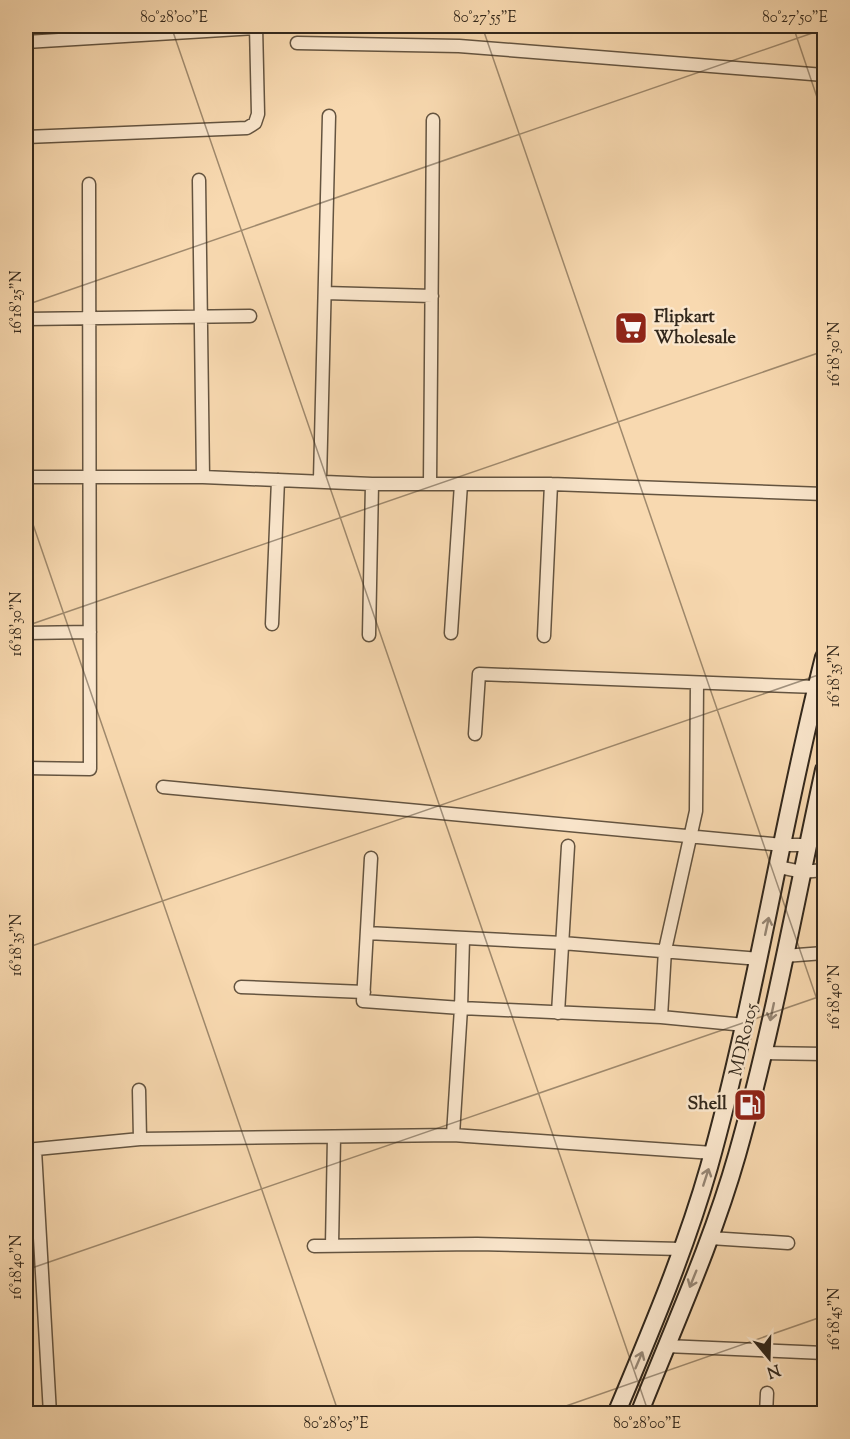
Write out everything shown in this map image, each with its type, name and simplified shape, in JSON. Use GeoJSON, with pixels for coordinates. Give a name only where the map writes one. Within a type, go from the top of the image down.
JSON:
{"type":"FeatureCollection","features":[{"type":"Feature","properties":{"kind":"main road","name":"MDR0105"},"geometry":{"type":"LineString","coordinates":[[616,1413],[661,1305],[713,1153],[760,959],[825,657]]}},
{"type":"Feature","properties":{"kind":"main road","name":"MDR0105"},"geometry":{"type":"LineString","coordinates":[[639,1413],[710,1238],[737,1156],[825,770]]}},
{"type":"Feature","properties":{"kind":"street"},"geometry":{"type":"LineString","coordinates":[[26,42],[256,27],[258,114],[255,123],[247,128],[26,137]]}},
{"type":"Feature","properties":{"kind":"street"},"geometry":{"type":"LineString","coordinates":[[297,43],[470,47],[825,75]]}},
{"type":"Feature","properties":{"kind":"street"},"geometry":{"type":"LineString","coordinates":[[320,480],[328,116]]}},
{"type":"Feature","properties":{"kind":"street"},"geometry":{"type":"LineString","coordinates":[[430,484],[433,120]]}},
{"type":"Feature","properties":{"kind":"street"},"geometry":{"type":"LineString","coordinates":[[199,180],[203,477]]}},
{"type":"Feature","properties":{"kind":"street"},"geometry":{"type":"LineString","coordinates":[[26,768],[90,769],[90,184]]}},
{"type":"Feature","properties":{"kind":"street"},"geometry":{"type":"LineString","coordinates":[[325,293],[432,296]]}},
{"type":"Feature","properties":{"kind":"street"},"geometry":{"type":"LineString","coordinates":[[26,319],[250,316]]}},
{"type":"Feature","properties":{"kind":"street"},"geometry":{"type":"LineString","coordinates":[[26,477],[203,477],[320,480],[372,484],[551,484],[825,494]]}},
{"type":"Feature","properties":{"kind":"street"},"geometry":{"type":"LineString","coordinates":[[272,624],[278,480]]}},
{"type":"Feature","properties":{"kind":"street"},"geometry":{"type":"LineString","coordinates":[[369,635],[372,484]]}},
{"type":"Feature","properties":{"kind":"street"},"geometry":{"type":"LineString","coordinates":[[450,633],[461,484]]}},
{"type":"Feature","properties":{"kind":"street"},"geometry":{"type":"LineString","coordinates":[[544,636],[551,484]]}},
{"type":"Feature","properties":{"kind":"street"},"geometry":{"type":"LineString","coordinates":[[26,633],[90,632]]}},
{"type":"Feature","properties":{"kind":"street"},"geometry":{"type":"LineString","coordinates":[[475,734],[479,674],[817,687]]}},
{"type":"Feature","properties":{"kind":"street"},"geometry":{"type":"LineString","coordinates":[[661,1017],[664,950],[696,811],[697,682]]}},
{"type":"Feature","properties":{"kind":"street"},"geometry":{"type":"LineString","coordinates":[[163,787],[783,845],[808,845]]}},
{"type":"Feature","properties":{"kind":"street"},"geometry":{"type":"LineString","coordinates":[[558,1013],[568,846]]}},
{"type":"Feature","properties":{"kind":"street"},"geometry":{"type":"LineString","coordinates":[[371,858],[363,1001],[661,1017],[745,1025]]}},
{"type":"Feature","properties":{"kind":"street"},"geometry":{"type":"LineString","coordinates":[[779,867],[802,872],[825,870]]}},
{"type":"Feature","properties":{"kind":"street"},"geometry":{"type":"LineString","coordinates":[[367,933],[664,950],[760,959]]}},
{"type":"Feature","properties":{"kind":"street"},"geometry":{"type":"LineString","coordinates":[[453,1135],[463,939]]}},
{"type":"Feature","properties":{"kind":"street"},"geometry":{"type":"LineString","coordinates":[[784,956],[825,953]]}},
{"type":"Feature","properties":{"kind":"street"},"geometry":{"type":"LineString","coordinates":[[241,987],[363,992]]}},
{"type":"Feature","properties":{"kind":"street"},"geometry":{"type":"LineString","coordinates":[[762,1053],[825,1054]]}},
{"type":"Feature","properties":{"kind":"street"},"geometry":{"type":"LineString","coordinates":[[139,1090],[140,1139]]}},
{"type":"Feature","properties":{"kind":"street"},"geometry":{"type":"LineString","coordinates":[[50,1413],[30,1150],[140,1139],[453,1135],[713,1153]]}},
{"type":"Feature","properties":{"kind":"street"},"geometry":{"type":"LineString","coordinates":[[332,1245],[334,1137]]}},
{"type":"Feature","properties":{"kind":"street"},"geometry":{"type":"LineString","coordinates":[[710,1238],[788,1243]]}},
{"type":"Feature","properties":{"kind":"street"},"geometry":{"type":"LineString","coordinates":[[314,1246],[477,1244],[681,1249]]}},
{"type":"Feature","properties":{"kind":"street"},"geometry":{"type":"LineString","coordinates":[[666,1346],[825,1353]]}},
{"type":"Feature","properties":{"kind":"street"},"geometry":{"type":"LineString","coordinates":[[766,1413],[767,1393]]}},
{"type":"Feature","properties":{"kind":"place","name":"Flipkart Wholesale"},"geometry":{"type":"Point","coordinates":[631,328]}},
{"type":"Feature","properties":{"kind":"place","name":"Shell"},"geometry":{"type":"Point","coordinates":[750,1105]}}]}
